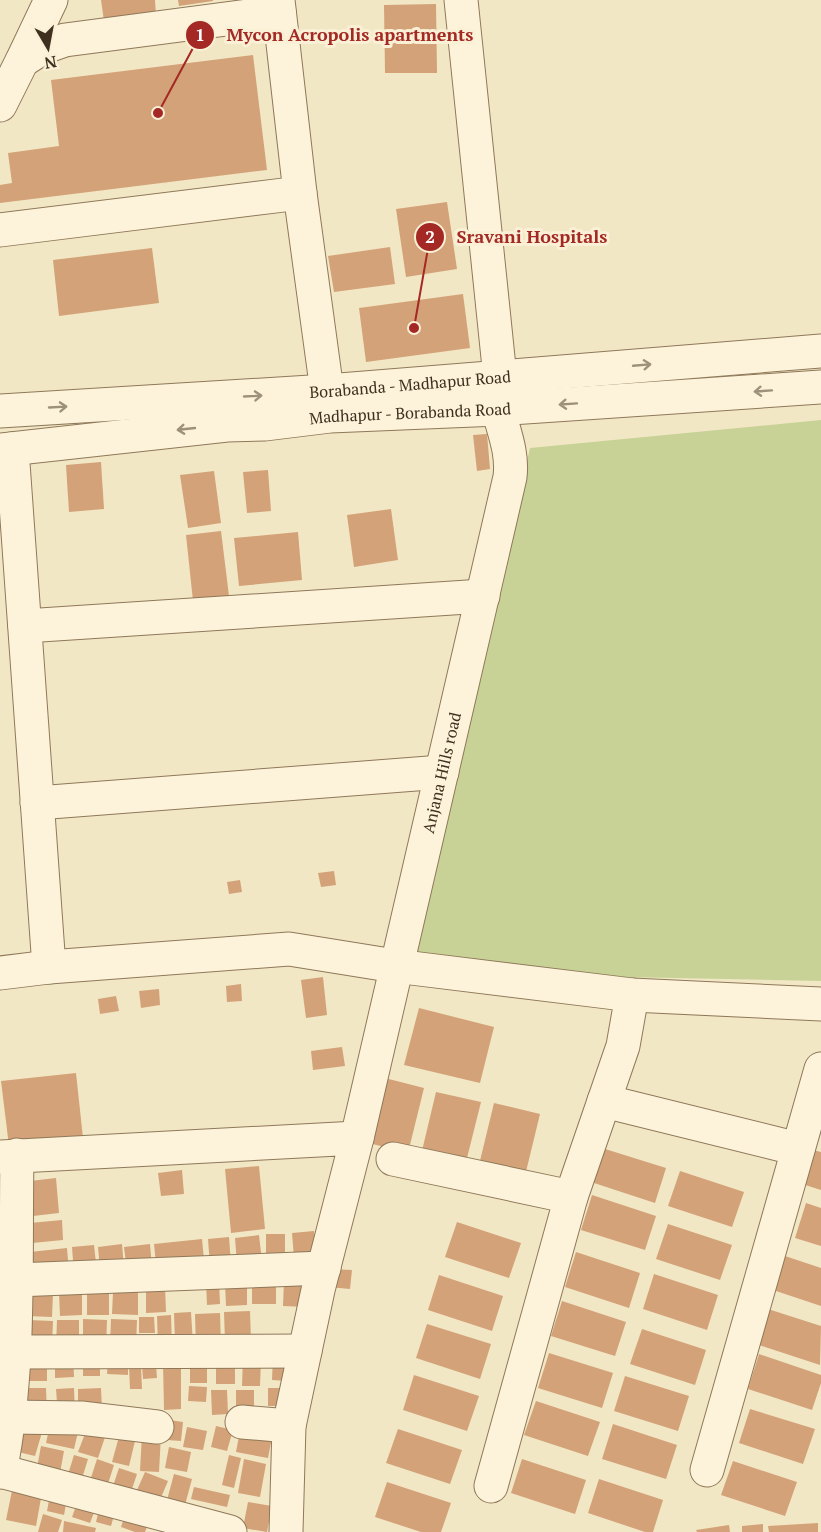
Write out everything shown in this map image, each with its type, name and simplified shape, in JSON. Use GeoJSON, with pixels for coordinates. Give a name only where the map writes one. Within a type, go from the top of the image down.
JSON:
{"type":"FeatureCollection","features":[{"type":"Feature","properties":{"kind":"street"},"geometry":{"type":"LineString","coordinates":[[0,105],[51,0]]}},
{"type":"Feature","properties":{"kind":"street"},"geometry":{"type":"LineString","coordinates":[[461,0],[500,376]]}},
{"type":"Feature","properties":{"kind":"street"},"geometry":{"type":"LineString","coordinates":[[22,62],[42,48],[65,40],[279,6],[300,193],[327,391]]}},
{"type":"Feature","properties":{"kind":"street"},"geometry":{"type":"LineString","coordinates":[[0,230],[300,193]]}},
{"type":"Feature","properties":{"kind":"street","name":"Borabanda - Madhapur Road"},"geometry":{"type":"LineString","coordinates":[[0,411],[327,391],[821,351]]}},
{"type":"Feature","properties":{"kind":"street","name":"Madhapur - Borabanda Road"},"geometry":{"type":"LineString","coordinates":[[6,449],[330,416],[498,408],[821,387]]}},
{"type":"Feature","properties":{"kind":"street","name":"Anjana Hills road"},"geometry":{"type":"LineString","coordinates":[[286,1532],[289,1426],[512,463],[498,408]]}},
{"type":"Feature","properties":{"kind":"street"},"geometry":{"type":"LineString","coordinates":[[6,449],[25,626],[49,967]]}},
{"type":"Feature","properties":{"kind":"street"},"geometry":{"type":"LineString","coordinates":[[25,626],[483,596]]}},
{"type":"Feature","properties":{"kind":"street"},"geometry":{"type":"LineString","coordinates":[[38,804],[442,772]]}},
{"type":"Feature","properties":{"kind":"street"},"geometry":{"type":"LineString","coordinates":[[0,973],[49,967],[289,949],[395,966],[632,995],[821,1004]]}},
{"type":"Feature","properties":{"kind":"street"},"geometry":{"type":"LineString","coordinates":[[491,1486],[571,1197],[623,1046],[632,995]]}},
{"type":"Feature","properties":{"kind":"street"},"geometry":{"type":"LineString","coordinates":[[707,1470],[821,1069]]}},
{"type":"Feature","properties":{"kind":"street"},"geometry":{"type":"LineString","coordinates":[[604,1101],[798,1149]]}},
{"type":"Feature","properties":{"kind":"street"},"geometry":{"type":"LineString","coordinates":[[230,1532],[0,1472],[13,1386],[15,1352],[15,1280],[9,1156],[357,1138]]}},
{"type":"Feature","properties":{"kind":"street"},"geometry":{"type":"LineString","coordinates":[[393,1159],[571,1197]]}},
{"type":"Feature","properties":{"kind":"street"},"geometry":{"type":"LineString","coordinates":[[15,1280],[324,1268]]}},
{"type":"Feature","properties":{"kind":"street"},"geometry":{"type":"LineString","coordinates":[[15,1352],[305,1351]]}},
{"type":"Feature","properties":{"kind":"street"},"geometry":{"type":"LineString","coordinates":[[8,1417],[81,1418],[157,1427]]}},
{"type":"Feature","properties":{"kind":"street"},"geometry":{"type":"LineString","coordinates":[[242,1422],[289,1426]]}},
{"type":"Feature","properties":{"kind":"green space"},"geometry":{"type":"Polygon","coordinates":[[[821,420],[821,981],[624,977],[415,953],[530,448],[821,420]]]}},
{"type":"Feature","properties":{"kind":"building"},"geometry":{"type":"Polygon","coordinates":[[[101,0],[155,0],[156,16],[104,21],[101,0]]]}},
{"type":"Feature","properties":{"kind":"building"},"geometry":{"type":"Polygon","coordinates":[[[178,0],[213,0],[213,1],[179,6],[178,0]]]}},
{"type":"Feature","properties":{"kind":"building"},"geometry":{"type":"Polygon","coordinates":[[[436,4],[437,73],[385,73],[384,5],[436,4]]]}},
{"type":"Feature","properties":{"kind":"building"},"geometry":{"type":"Polygon","coordinates":[[[253,55],[267,170],[0,203],[0,185],[12,183],[8,153],[59,146],[51,80],[253,55]]]}},
{"type":"Feature","properties":{"kind":"building"},"geometry":{"type":"Polygon","coordinates":[[[447,202],[457,269],[406,277],[396,209],[447,202]]]}},
{"type":"Feature","properties":{"kind":"building"},"geometry":{"type":"Polygon","coordinates":[[[390,247],[395,284],[334,292],[328,256],[390,247]]]}},
{"type":"Feature","properties":{"kind":"building"},"geometry":{"type":"Polygon","coordinates":[[[152,248],[159,303],[59,316],[53,260],[152,248]]]}},
{"type":"Feature","properties":{"kind":"building"},"geometry":{"type":"Polygon","coordinates":[[[463,294],[470,348],[366,362],[359,308],[463,294]]]}},
{"type":"Feature","properties":{"kind":"building"},"geometry":{"type":"Polygon","coordinates":[[[487,434],[490,469],[477,471],[473,435],[487,434]]]}},
{"type":"Feature","properties":{"kind":"building"},"geometry":{"type":"Polygon","coordinates":[[[101,462],[104,509],[69,512],[66,465],[101,462]]]}},
{"type":"Feature","properties":{"kind":"building"},"geometry":{"type":"Polygon","coordinates":[[[268,470],[271,511],[247,513],[243,472],[268,470]]]}},
{"type":"Feature","properties":{"kind":"building"},"geometry":{"type":"Polygon","coordinates":[[[214,471],[221,523],[188,528],[180,475],[214,471]]]}},
{"type":"Feature","properties":{"kind":"building"},"geometry":{"type":"Polygon","coordinates":[[[391,509],[398,560],[354,567],[347,515],[391,509]]]}},
{"type":"Feature","properties":{"kind":"building"},"geometry":{"type":"Polygon","coordinates":[[[221,531],[229,596],[193,601],[186,535],[221,531]]]}},
{"type":"Feature","properties":{"kind":"building"},"geometry":{"type":"Polygon","coordinates":[[[298,532],[302,580],[239,586],[234,538],[298,532]]]}},
{"type":"Feature","properties":{"kind":"building"},"geometry":{"type":"Polygon","coordinates":[[[334,871],[336,885],[321,887],[318,873],[334,871]]]}},
{"type":"Feature","properties":{"kind":"building"},"geometry":{"type":"Polygon","coordinates":[[[240,880],[242,892],[229,894],[227,882],[240,880]]]}},
{"type":"Feature","properties":{"kind":"building"},"geometry":{"type":"Polygon","coordinates":[[[323,977],[327,1015],[306,1018],[301,980],[323,977]]]}},
{"type":"Feature","properties":{"kind":"building"},"geometry":{"type":"Polygon","coordinates":[[[241,984],[242,1001],[227,1002],[226,986],[241,984]]]}},
{"type":"Feature","properties":{"kind":"building"},"geometry":{"type":"Polygon","coordinates":[[[159,989],[160,1005],[141,1008],[139,991],[159,989]]]}},
{"type":"Feature","properties":{"kind":"building"},"geometry":{"type":"Polygon","coordinates":[[[116,996],[119,1011],[100,1014],[98,999],[116,996]]]}},
{"type":"Feature","properties":{"kind":"building"},"geometry":{"type":"Polygon","coordinates":[[[419,1008],[494,1027],[480,1083],[404,1065],[419,1008]]]}},
{"type":"Feature","properties":{"kind":"building"},"geometry":{"type":"Polygon","coordinates":[[[342,1047],[345,1066],[313,1070],[311,1051],[342,1047]]]}},
{"type":"Feature","properties":{"kind":"building"},"geometry":{"type":"Polygon","coordinates":[[[76,1073],[83,1138],[9,1146],[1,1081],[76,1073]]]}},
{"type":"Feature","properties":{"kind":"building"},"geometry":{"type":"Polygon","coordinates":[[[377,1076],[424,1088],[408,1153],[357,1140],[377,1076]]]}},
{"type":"Feature","properties":{"kind":"building"},"geometry":{"type":"Polygon","coordinates":[[[436,1092],[481,1102],[465,1166],[421,1155],[436,1092]]]}},
{"type":"Feature","properties":{"kind":"building"},"geometry":{"type":"Polygon","coordinates":[[[494,1103],[540,1114],[524,1180],[478,1169],[494,1103]]]}},
{"type":"Feature","properties":{"kind":"building"},"geometry":{"type":"Polygon","coordinates":[[[602,1148],[666,1168],[655,1203],[591,1182],[602,1148]]]}},
{"type":"Feature","properties":{"kind":"building"},"geometry":{"type":"Polygon","coordinates":[[[813,1150],[821,1152],[821,1190],[802,1184],[813,1150]]]}},
{"type":"Feature","properties":{"kind":"building"},"geometry":{"type":"Polygon","coordinates":[[[259,1166],[265,1229],[231,1233],[225,1169],[259,1166]]]}},
{"type":"Feature","properties":{"kind":"building"},"geometry":{"type":"Polygon","coordinates":[[[182,1170],[184,1194],[161,1196],[158,1173],[182,1170]]]}},
{"type":"Feature","properties":{"kind":"building"},"geometry":{"type":"Polygon","coordinates":[[[680,1171],[744,1192],[732,1227],[668,1206],[680,1171]]]}},
{"type":"Feature","properties":{"kind":"building"},"geometry":{"type":"Polygon","coordinates":[[[56,1178],[59,1213],[33,1216],[30,1181],[56,1178]]]}},
{"type":"Feature","properties":{"kind":"building"},"geometry":{"type":"Polygon","coordinates":[[[592,1195],[656,1216],[645,1250],[581,1230],[592,1195]]]}},
{"type":"Feature","properties":{"kind":"building"},"geometry":{"type":"Polygon","coordinates":[[[806,1203],[821,1208],[821,1246],[795,1238],[806,1203]]]}},
{"type":"Feature","properties":{"kind":"building"},"geometry":{"type":"Polygon","coordinates":[[[62,1220],[63,1240],[32,1243],[30,1223],[62,1220]]]}},
{"type":"Feature","properties":{"kind":"building"},"geometry":{"type":"Polygon","coordinates":[[[457,1222],[521,1243],[509,1278],[445,1257],[457,1222]]]}},
{"type":"Feature","properties":{"kind":"building"},"geometry":{"type":"Polygon","coordinates":[[[668,1224],[732,1245],[720,1280],[656,1259],[668,1224]]]}},
{"type":"Feature","properties":{"kind":"building"},"geometry":{"type":"Polygon","coordinates":[[[314,1231],[316,1256],[294,1258],[292,1233],[314,1231]]]}},
{"type":"Feature","properties":{"kind":"building"},"geometry":{"type":"Polygon","coordinates":[[[266,1234],[285,1234],[285,1256],[266,1256],[266,1234]]]}},
{"type":"Feature","properties":{"kind":"building"},"geometry":{"type":"Polygon","coordinates":[[[259,1235],[262,1261],[237,1264],[235,1238],[259,1235]]]}},
{"type":"Feature","properties":{"kind":"building"},"geometry":{"type":"Polygon","coordinates":[[[229,1237],[231,1264],[210,1266],[208,1239],[229,1237]]]}},
{"type":"Feature","properties":{"kind":"building"},"geometry":{"type":"Polygon","coordinates":[[[202,1239],[204,1260],[156,1264],[154,1244],[202,1239]]]}},
{"type":"Feature","properties":{"kind":"building"},"geometry":{"type":"Polygon","coordinates":[[[122,1244],[124,1268],[100,1270],[98,1247],[122,1244]]]}},
{"type":"Feature","properties":{"kind":"building"},"geometry":{"type":"Polygon","coordinates":[[[150,1244],[152,1268],[127,1271],[124,1247],[150,1244]]]}},
{"type":"Feature","properties":{"kind":"building"},"geometry":{"type":"Polygon","coordinates":[[[94,1245],[97,1272],[74,1274],[72,1247],[94,1245]]]}},
{"type":"Feature","properties":{"kind":"building"},"geometry":{"type":"Polygon","coordinates":[[[67,1248],[69,1272],[32,1276],[30,1252],[67,1248]]]}},
{"type":"Feature","properties":{"kind":"building"},"geometry":{"type":"Polygon","coordinates":[[[576,1252],[640,1273],[629,1308],[565,1287],[576,1252]]]}},
{"type":"Feature","properties":{"kind":"building"},"geometry":{"type":"Polygon","coordinates":[[[785,1256],[821,1268],[821,1306],[773,1290],[785,1256]]]}},
{"type":"Feature","properties":{"kind":"building"},"geometry":{"type":"Polygon","coordinates":[[[330,1269],[352,1270],[350,1289],[328,1287],[330,1269]]]}},
{"type":"Feature","properties":{"kind":"building"},"geometry":{"type":"Polygon","coordinates":[[[654,1274],[718,1295],[707,1330],[643,1309],[654,1274]]]}},
{"type":"Feature","properties":{"kind":"building"},"geometry":{"type":"Polygon","coordinates":[[[439,1275],[503,1296],[492,1331],[428,1310],[439,1275]]]}},
{"type":"Feature","properties":{"kind":"building"},"geometry":{"type":"Polygon","coordinates":[[[252,1277],[276,1277],[276,1304],[252,1304],[252,1277]]]}},
{"type":"Feature","properties":{"kind":"building"},"geometry":{"type":"Polygon","coordinates":[[[284,1280],[307,1281],[306,1307],[283,1306],[284,1280]]]}},
{"type":"Feature","properties":{"kind":"building"},"geometry":{"type":"Polygon","coordinates":[[[219,1281],[220,1304],[207,1305],[206,1282],[219,1281]]]}},
{"type":"Feature","properties":{"kind":"building"},"geometry":{"type":"Polygon","coordinates":[[[247,1282],[247,1305],[226,1306],[225,1283],[247,1282]]]}},
{"type":"Feature","properties":{"kind":"building"},"geometry":{"type":"Polygon","coordinates":[[[165,1286],[166,1312],[146,1313],[146,1287],[165,1286]]]}},
{"type":"Feature","properties":{"kind":"building"},"geometry":{"type":"Polygon","coordinates":[[[28,1291],[53,1293],[52,1317],[27,1316],[28,1291]]]}},
{"type":"Feature","properties":{"kind":"building"},"geometry":{"type":"Polygon","coordinates":[[[59,1292],[82,1292],[82,1315],[60,1316],[59,1292]]]}},
{"type":"Feature","properties":{"kind":"building"},"geometry":{"type":"Polygon","coordinates":[[[113,1292],[138,1292],[138,1315],[112,1314],[113,1292]]]}},
{"type":"Feature","properties":{"kind":"building"},"geometry":{"type":"Polygon","coordinates":[[[87,1293],[109,1293],[109,1315],[87,1315],[87,1293]]]}},
{"type":"Feature","properties":{"kind":"building"},"geometry":{"type":"Polygon","coordinates":[[[562,1301],[626,1322],[615,1356],[551,1336],[562,1301]]]}},
{"type":"Feature","properties":{"kind":"building"},"geometry":{"type":"Polygon","coordinates":[[[768,1309],[821,1326],[820,1365],[756,1344],[768,1309]]]}},
{"type":"Feature","properties":{"kind":"building"},"geometry":{"type":"Polygon","coordinates":[[[250,1311],[251,1341],[225,1342],[224,1312],[250,1311]]]}},
{"type":"Feature","properties":{"kind":"building"},"geometry":{"type":"Polygon","coordinates":[[[191,1312],[193,1344],[175,1344],[174,1313],[191,1312]]]}},
{"type":"Feature","properties":{"kind":"building"},"geometry":{"type":"Polygon","coordinates":[[[220,1313],[221,1347],[196,1348],[195,1314],[220,1313]]]}},
{"type":"Feature","properties":{"kind":"building"},"geometry":{"type":"Polygon","coordinates":[[[171,1315],[172,1346],[158,1347],[157,1316],[171,1315]]]}},
{"type":"Feature","properties":{"kind":"building"},"geometry":{"type":"Polygon","coordinates":[[[139,1317],[154,1317],[155,1333],[139,1333],[139,1317]]]}},
{"type":"Feature","properties":{"kind":"building"},"geometry":{"type":"Polygon","coordinates":[[[83,1319],[107,1320],[106,1348],[83,1347],[83,1319]]]}},
{"type":"Feature","properties":{"kind":"building"},"geometry":{"type":"Polygon","coordinates":[[[111,1319],[137,1320],[136,1346],[110,1345],[111,1319]]]}},
{"type":"Feature","properties":{"kind":"building"},"geometry":{"type":"Polygon","coordinates":[[[28,1320],[53,1321],[52,1346],[27,1345],[28,1320]]]}},
{"type":"Feature","properties":{"kind":"building"},"geometry":{"type":"Polygon","coordinates":[[[57,1320],[79,1320],[79,1346],[56,1346],[57,1320]]]}},
{"type":"Feature","properties":{"kind":"building"},"geometry":{"type":"Polygon","coordinates":[[[427,1324],[491,1344],[480,1379],[416,1358],[427,1324]]]}},
{"type":"Feature","properties":{"kind":"building"},"geometry":{"type":"Polygon","coordinates":[[[642,1329],[706,1350],[695,1385],[630,1364],[642,1329]]]}},
{"type":"Feature","properties":{"kind":"building"},"geometry":{"type":"Polygon","coordinates":[[[549,1353],[613,1373],[602,1408],[538,1388],[549,1353]]]}},
{"type":"Feature","properties":{"kind":"building"},"geometry":{"type":"Polygon","coordinates":[[[759,1354],[821,1375],[821,1383],[812,1410],[748,1389],[759,1354]]]}},
{"type":"Feature","properties":{"kind":"building"},"geometry":{"type":"Polygon","coordinates":[[[73,1355],[74,1377],[55,1378],[55,1356],[73,1355]]]}},
{"type":"Feature","properties":{"kind":"building"},"geometry":{"type":"Polygon","coordinates":[[[29,1356],[47,1357],[47,1381],[28,1381],[29,1356]]]}},
{"type":"Feature","properties":{"kind":"building"},"geometry":{"type":"Polygon","coordinates":[[[273,1356],[289,1357],[287,1381],[272,1380],[273,1356]]]}},
{"type":"Feature","properties":{"kind":"building"},"geometry":{"type":"Polygon","coordinates":[[[243,1357],[261,1358],[260,1386],[242,1386],[243,1357]]]}},
{"type":"Feature","properties":{"kind":"building"},"geometry":{"type":"Polygon","coordinates":[[[83,1359],[100,1360],[100,1376],[83,1376],[83,1359]]]}},
{"type":"Feature","properties":{"kind":"building"},"geometry":{"type":"Polygon","coordinates":[[[108,1359],[128,1359],[128,1375],[107,1374],[108,1359]]]}},
{"type":"Feature","properties":{"kind":"building"},"geometry":{"type":"Polygon","coordinates":[[[216,1359],[235,1359],[235,1384],[216,1384],[216,1359]]]}},
{"type":"Feature","properties":{"kind":"building"},"geometry":{"type":"Polygon","coordinates":[[[190,1360],[207,1360],[207,1383],[190,1383],[190,1360]]]}},
{"type":"Feature","properties":{"kind":"building"},"geometry":{"type":"Polygon","coordinates":[[[163,1363],[181,1363],[181,1409],[164,1410],[163,1363]]]}},
{"type":"Feature","properties":{"kind":"building"},"geometry":{"type":"Polygon","coordinates":[[[156,1365],[157,1378],[143,1379],[142,1366],[156,1365]]]}},
{"type":"Feature","properties":{"kind":"building"},"geometry":{"type":"Polygon","coordinates":[[[129,1366],[141,1366],[142,1389],[130,1389],[129,1366]]]}},
{"type":"Feature","properties":{"kind":"building"},"geometry":{"type":"Polygon","coordinates":[[[414,1375],[479,1396],[467,1431],[403,1410],[414,1375]]]}},
{"type":"Feature","properties":{"kind":"building"},"geometry":{"type":"Polygon","coordinates":[[[625,1376],[689,1396],[678,1431],[614,1411],[625,1376]]]}},
{"type":"Feature","properties":{"kind":"building"},"geometry":{"type":"Polygon","coordinates":[[[189,1386],[207,1387],[206,1402],[188,1401],[189,1386]]]}},
{"type":"Feature","properties":{"kind":"building"},"geometry":{"type":"Polygon","coordinates":[[[23,1388],[46,1388],[47,1415],[24,1415],[23,1388]]]}},
{"type":"Feature","properties":{"kind":"building"},"geometry":{"type":"Polygon","coordinates":[[[74,1388],[75,1415],[58,1416],[56,1389],[74,1388]]]}},
{"type":"Feature","properties":{"kind":"building"},"geometry":{"type":"Polygon","coordinates":[[[101,1388],[102,1411],[78,1412],[78,1389],[101,1388]]]}},
{"type":"Feature","properties":{"kind":"building"},"geometry":{"type":"Polygon","coordinates":[[[268,1388],[284,1388],[284,1406],[268,1406],[268,1388]]]}},
{"type":"Feature","properties":{"kind":"building"},"geometry":{"type":"Polygon","coordinates":[[[211,1390],[227,1390],[228,1414],[212,1415],[211,1390]]]}},
{"type":"Feature","properties":{"kind":"building"},"geometry":{"type":"Polygon","coordinates":[[[236,1390],[254,1390],[254,1417],[236,1418],[236,1390]]]}},
{"type":"Feature","properties":{"kind":"building"},"geometry":{"type":"Polygon","coordinates":[[[536,1401],[600,1422],[588,1456],[524,1435],[536,1401]]]}},
{"type":"Feature","properties":{"kind":"building"},"geometry":{"type":"Polygon","coordinates":[[[750,1409],[815,1429],[803,1464],[739,1443],[750,1409]]]}},
{"type":"Feature","properties":{"kind":"building"},"geometry":{"type":"Polygon","coordinates":[[[169,1420],[183,1422],[181,1441],[167,1440],[169,1420]]]}},
{"type":"Feature","properties":{"kind":"building"},"geometry":{"type":"Polygon","coordinates":[[[26,1424],[43,1429],[35,1456],[18,1452],[26,1424]]]}},
{"type":"Feature","properties":{"kind":"building"},"geometry":{"type":"Polygon","coordinates":[[[613,1424],[677,1445],[666,1479],[602,1459],[613,1424]]]}},
{"type":"Feature","properties":{"kind":"building"},"geometry":{"type":"Polygon","coordinates":[[[50,1425],[78,1432],[74,1449],[46,1443],[50,1425]]]}},
{"type":"Feature","properties":{"kind":"building"},"geometry":{"type":"Polygon","coordinates":[[[216,1426],[233,1430],[227,1451],[211,1447],[216,1426]]]}},
{"type":"Feature","properties":{"kind":"building"},"geometry":{"type":"Polygon","coordinates":[[[187,1427],[207,1431],[203,1450],[183,1447],[187,1427]]]}},
{"type":"Feature","properties":{"kind":"building"},"geometry":{"type":"Polygon","coordinates":[[[398,1429],[462,1450],[450,1484],[386,1463],[398,1429]]]}},
{"type":"Feature","properties":{"kind":"building"},"geometry":{"type":"Polygon","coordinates":[[[86,1431],[105,1437],[98,1458],[78,1452],[86,1431]]]}},
{"type":"Feature","properties":{"kind":"building"},"geometry":{"type":"Polygon","coordinates":[[[240,1431],[272,1437],[268,1458],[236,1452],[240,1431]]]}},
{"type":"Feature","properties":{"kind":"building"},"geometry":{"type":"Polygon","coordinates":[[[120,1433],[136,1437],[129,1466],[112,1462],[120,1433]]]}},
{"type":"Feature","properties":{"kind":"building"},"geometry":{"type":"Polygon","coordinates":[[[142,1434],[161,1436],[159,1472],[140,1471],[142,1434]]]}},
{"type":"Feature","properties":{"kind":"building"},"geometry":{"type":"Polygon","coordinates":[[[41,1446],[64,1451],[60,1473],[37,1468],[41,1446]]]}},
{"type":"Feature","properties":{"kind":"building"},"geometry":{"type":"Polygon","coordinates":[[[169,1447],[191,1452],[187,1472],[165,1468],[169,1447]]]}},
{"type":"Feature","properties":{"kind":"building"},"geometry":{"type":"Polygon","coordinates":[[[74,1455],[88,1459],[80,1485],[66,1481],[74,1455]]]}},
{"type":"Feature","properties":{"kind":"building"},"geometry":{"type":"Polygon","coordinates":[[[229,1455],[241,1458],[234,1488],[222,1485],[229,1455]]]}},
{"type":"Feature","properties":{"kind":"building"},"geometry":{"type":"Polygon","coordinates":[[[97,1459],[114,1465],[106,1490],[89,1484],[97,1459]]]}},
{"type":"Feature","properties":{"kind":"building"},"geometry":{"type":"Polygon","coordinates":[[[244,1459],[266,1464],[260,1497],[238,1493],[244,1459]]]}},
{"type":"Feature","properties":{"kind":"building"},"geometry":{"type":"Polygon","coordinates":[[[522,1459],[586,1480],[575,1514],[511,1493],[522,1459]]]}},
{"type":"Feature","properties":{"kind":"building"},"geometry":{"type":"Polygon","coordinates":[[[733,1461],[797,1482],[785,1516],[721,1495],[733,1461]]]}},
{"type":"Feature","properties":{"kind":"building"},"geometry":{"type":"Polygon","coordinates":[[[119,1468],[137,1474],[130,1495],[112,1489],[119,1468]]]}},
{"type":"Feature","properties":{"kind":"building"},"geometry":{"type":"Polygon","coordinates":[[[145,1472],[168,1481],[160,1500],[137,1490],[145,1472]]]}},
{"type":"Feature","properties":{"kind":"building"},"geometry":{"type":"Polygon","coordinates":[[[174,1474],[192,1479],[185,1505],[167,1500],[174,1474]]]}},
{"type":"Feature","properties":{"kind":"building"},"geometry":{"type":"Polygon","coordinates":[[[599,1479],[663,1500],[653,1532],[645,1532],[588,1513],[599,1479]]]}},
{"type":"Feature","properties":{"kind":"building"},"geometry":{"type":"Polygon","coordinates":[[[14,1481],[43,1487],[36,1526],[6,1520],[14,1481]]]}},
{"type":"Feature","properties":{"kind":"building"},"geometry":{"type":"Polygon","coordinates":[[[387,1482],[451,1503],[441,1532],[421,1532],[375,1517],[387,1482]]]}},
{"type":"Feature","properties":{"kind":"building"},"geometry":{"type":"Polygon","coordinates":[[[194,1487],[230,1495],[227,1507],[191,1499],[194,1487]]]}},
{"type":"Feature","properties":{"kind":"building"},"geometry":{"type":"Polygon","coordinates":[[[51,1490],[68,1493],[64,1515],[47,1511],[51,1490]]]}},
{"type":"Feature","properties":{"kind":"building"},"geometry":{"type":"Polygon","coordinates":[[[80,1495],[98,1502],[90,1523],[72,1517],[80,1495]]]}},
{"type":"Feature","properties":{"kind":"building"},"geometry":{"type":"Polygon","coordinates":[[[101,1501],[117,1505],[111,1526],[96,1522],[101,1501]]]}},
{"type":"Feature","properties":{"kind":"building"},"geometry":{"type":"Polygon","coordinates":[[[248,1502],[272,1506],[267,1532],[243,1528],[248,1502]]]}},
{"type":"Feature","properties":{"kind":"building"},"geometry":{"type":"Polygon","coordinates":[[[128,1506],[152,1514],[145,1532],[135,1532],[121,1527],[128,1506]]]}},
{"type":"Feature","properties":{"kind":"building"},"geometry":{"type":"Polygon","coordinates":[[[43,1514],[62,1520],[58,1532],[38,1532],[43,1514]]]}},
{"type":"Feature","properties":{"kind":"building"},"geometry":{"type":"Polygon","coordinates":[[[64,1521],[96,1528],[95,1532],[63,1532],[64,1521]]]}},
{"type":"Feature","properties":{"kind":"building"},"geometry":{"type":"Polygon","coordinates":[[[818,1523],[818,1532],[769,1532],[768,1526],[818,1523]]]}},
{"type":"Feature","properties":{"kind":"building"},"geometry":{"type":"Polygon","coordinates":[[[763,1524],[763,1532],[742,1532],[742,1526],[763,1524]]]}},
{"type":"Feature","properties":{"kind":"building"},"geometry":{"type":"Polygon","coordinates":[[[729,1525],[730,1532],[697,1532],[696,1530],[729,1525]]]}},
{"type":"Feature","properties":{"kind":"place","name":"Mycon Acropolis apartments"},"geometry":{"type":"Point","coordinates":[158,113]}},
{"type":"Feature","properties":{"kind":"place","name":"Sravani Hospitals"},"geometry":{"type":"Point","coordinates":[414,328]}}]}
